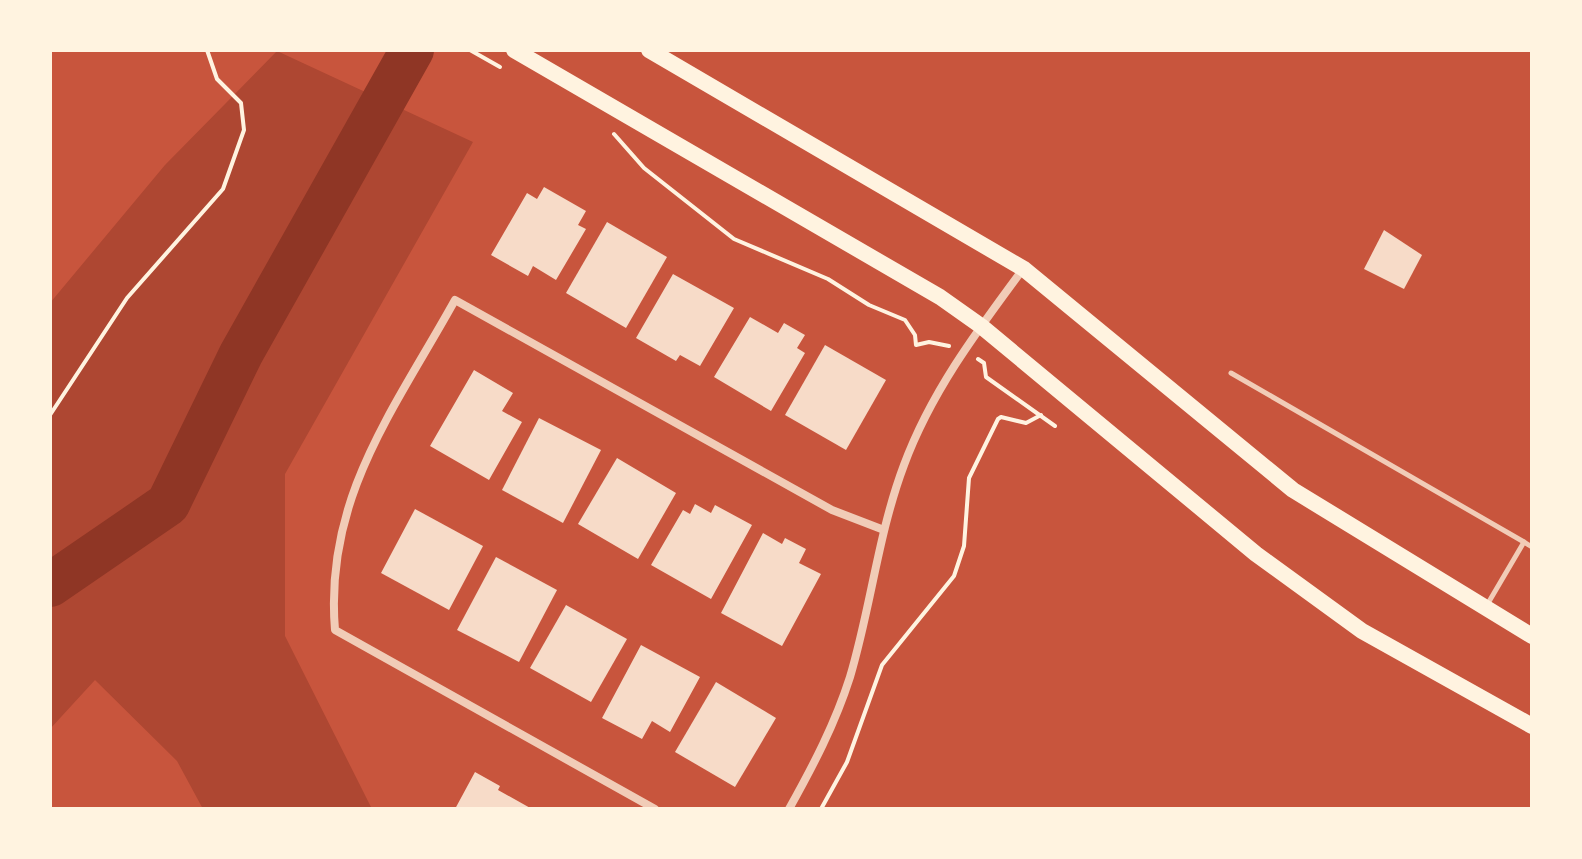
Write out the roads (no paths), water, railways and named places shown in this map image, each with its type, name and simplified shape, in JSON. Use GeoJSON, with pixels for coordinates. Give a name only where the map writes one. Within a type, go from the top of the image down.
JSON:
{"type":"FeatureCollection","features":[{"type":"Feature","properties":{"kind":"main road"},"geometry":{"type":"LineString","coordinates":[[514,50],[889,265],[981,326],[1256,554],[1362,631],[1532,726]]}},
{"type":"Feature","properties":{"kind":"main road"},"geometry":{"type":"LineString","coordinates":[[649,50],[1024,269],[1293,490],[1484,610],[1532,636]]}},
{"type":"Feature","properties":{"kind":"street"},"geometry":{"type":"LineString","coordinates":[[789,809],[824,744],[850,677],[884,530],[915,436],[964,350],[1024,269]]}},
{"type":"Feature","properties":{"kind":"street"},"geometry":{"type":"LineString","coordinates":[[655,809],[335,630],[335,553],[347,503],[368,457],[455,300],[832,510],[884,530]]}},
{"type":"Feature","properties":{"kind":"lane"},"geometry":{"type":"LineString","coordinates":[[1231,373],[1532,547]]}},
{"type":"Feature","properties":{"kind":"lane"},"geometry":{"type":"LineString","coordinates":[[1484,610],[1524,542]]}},
{"type":"Feature","properties":{"kind":"waterway"},"geometry":{"type":"LineString","coordinates":[[50,585],[168,504],[241,354],[412,50]]}}]}
